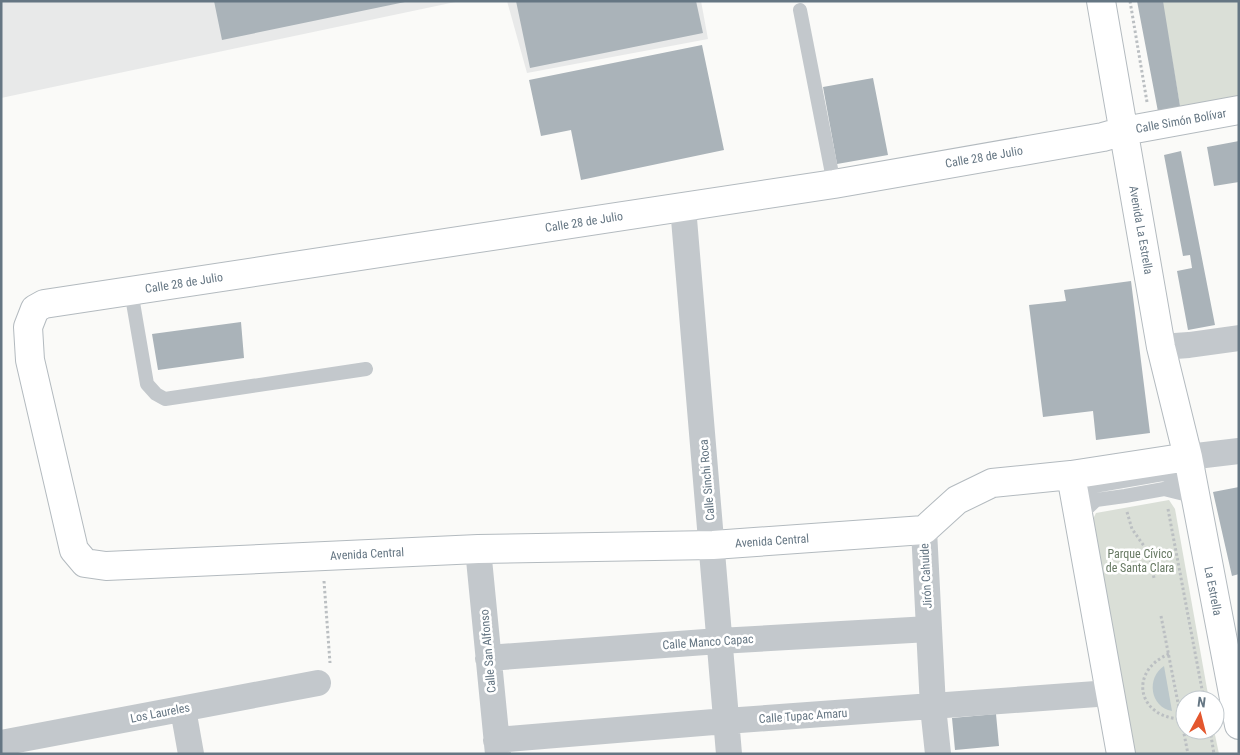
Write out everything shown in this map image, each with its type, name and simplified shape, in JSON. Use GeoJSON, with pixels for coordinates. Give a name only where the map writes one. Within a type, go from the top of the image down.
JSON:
{"type":"FeatureCollection","features":[{"type":"Feature","properties":{"kind":"street","name":"Avenida La Estrella"},"geometry":{"type":"LineString","coordinates":[[1101,1],[1161,347],[1188,457]]}},
{"type":"Feature","properties":{"kind":"street","name":"Calle Simón Bolívar"},"geometry":{"type":"LineString","coordinates":[[1124,131],[1239,110]]}},
{"type":"Feature","properties":{"kind":"street","name":"Calle 28 de Julio"},"geometry":{"type":"LineString","coordinates":[[44,304],[834,184],[1124,131]]}},
{"type":"Feature","properties":{"kind":"street","name":"Calle Sinchi Roca"},"geometry":{"type":"LineString","coordinates":[[683,206],[713,545],[729,754]]}},
{"type":"Feature","properties":{"kind":"street","name":"Avenida Central"},"geometry":{"type":"LineString","coordinates":[[44,304],[35,309],[28,327],[30,360],[74,550],[85,564],[106,566],[478,549],[713,545],[924,530]]}},
{"type":"Feature","properties":{"kind":"street"},"geometry":{"type":"LineString","coordinates":[[1161,347],[1239,338]]}},
{"type":"Feature","properties":{"kind":"street"},"geometry":{"type":"LineString","coordinates":[[1188,457],[1239,451]]}},
{"type":"Feature","properties":{"kind":"street","name":"La Estrella"},"geometry":{"type":"LineString","coordinates":[[1188,457],[1239,725]]}},
{"type":"Feature","properties":{"kind":"street","name":"Jirón Cahuide"},"geometry":{"type":"LineString","coordinates":[[938,754],[933,707],[924,530],[957,500],[992,483],[1075,497],[1188,457]]}},
{"type":"Feature","properties":{"kind":"street"},"geometry":{"type":"LineString","coordinates":[[1075,497],[1121,754]]}},
{"type":"Feature","properties":{"kind":"street","name":"Calle San Alfonso"},"geometry":{"type":"LineString","coordinates":[[478,549],[497,747]]}},
{"type":"Feature","properties":{"kind":"street","name":"Calle Manco Capac"},"geometry":{"type":"LineString","coordinates":[[488,658],[720,641],[929,629]]}},
{"type":"Feature","properties":{"kind":"street","name":"Los Laureles"},"geometry":{"type":"LineString","coordinates":[[1,743],[318,683]]}},
{"type":"Feature","properties":{"kind":"street","name":"Calle Tupac Amaru"},"geometry":{"type":"LineString","coordinates":[[497,747],[726,721],[1110,694]]}},
{"type":"Feature","properties":{"kind":"street"},"geometry":{"type":"LineString","coordinates":[[183,709],[192,754]]}},
{"type":"Feature","properties":{"kind":"lane"},"geometry":{"type":"LineString","coordinates":[[800,10],[834,184]]}},
{"type":"Feature","properties":{"kind":"lane"},"geometry":{"type":"LineString","coordinates":[[131,291],[147,384],[156,394],[165,399],[366,369]]}},
{"type":"Feature","properties":{"kind":"lane"},"geometry":{"type":"LineString","coordinates":[[1075,497],[1094,486],[1163,474],[1194,490]]}},
{"type":"Feature","properties":{"kind":"lane"},"geometry":{"type":"LineString","coordinates":[[1075,497],[1096,500],[1164,489],[1194,490]]}},
{"type":"Feature","properties":{"kind":"path"},"geometry":{"type":"LineString","coordinates":[[1130,1],[1151,126]]}},
{"type":"Feature","properties":{"kind":"path"},"geometry":{"type":"LineString","coordinates":[[1124,496],[1132,529],[1149,553],[1154,578]]}},
{"type":"Feature","properties":{"kind":"path"},"geometry":{"type":"LineString","coordinates":[[1166,507],[1169,512],[1202,690]]}},
{"type":"Feature","properties":{"kind":"path"},"geometry":{"type":"LineString","coordinates":[[1118,515],[1137,512]]}},
{"type":"Feature","properties":{"kind":"path"},"geometry":{"type":"LineString","coordinates":[[318,683],[330,668],[322,556]]}},
{"type":"Feature","properties":{"kind":"path"},"geometry":{"type":"LineString","coordinates":[[1161,616],[1176,690]]}},
{"type":"Feature","properties":{"kind":"path"},"geometry":{"type":"LineString","coordinates":[[1169,654],[1158,658],[1150,666],[1144,675],[1143,686],[1145,698],[1151,708],[1160,715],[1175,719]]}},
{"type":"Feature","properties":{"kind":"path"},"geometry":{"type":"LineString","coordinates":[[1186,740],[1188,754]]}},
{"type":"Feature","properties":{"kind":"path"},"geometry":{"type":"LineString","coordinates":[[1212,740],[1214,754]]}},
{"type":"Feature","properties":{"kind":"shaded area"},"geometry":{"type":"Polygon","coordinates":[[[1,1],[460,1],[1,98],[1,1]]]}},
{"type":"Feature","properties":{"kind":"shaded area"},"geometry":{"type":"Polygon","coordinates":[[[507,1],[701,1],[708,39],[527,73],[507,1]]]}},
{"type":"Feature","properties":{"kind":"shaded area"},"geometry":{"type":"Polygon","coordinates":[[[1164,666],[1172,711],[1159,704],[1153,692],[1155,678],[1158,671],[1164,666]]]}},
{"type":"Feature","properties":{"kind":"green space"},"geometry":{"type":"Polygon","coordinates":[[[1162,1],[1239,1],[1239,102],[1181,112],[1162,1]]]}},
{"type":"Feature","properties":{"kind":"green space","name":"Parque Cívico de Santa Clara"},"geometry":{"type":"Polygon","coordinates":[[[1169,500],[1175,509],[1207,690],[1175,690],[1175,740],[1216,740],[1219,754],[1131,754],[1090,525],[1096,513],[1169,500]]]}},
{"type":"Feature","properties":{"kind":"building"},"geometry":{"type":"Polygon","coordinates":[[[214,1],[405,1],[405,2],[222,40],[214,1]]]}},
{"type":"Feature","properties":{"kind":"building"},"geometry":{"type":"Polygon","coordinates":[[[516,1],[696,1],[703,33],[530,68],[516,1]]]}},
{"type":"Feature","properties":{"kind":"building"},"geometry":{"type":"Polygon","coordinates":[[[1137,1],[1163,1],[1181,112],[1159,117],[1137,1]]]}},
{"type":"Feature","properties":{"kind":"building"},"geometry":{"type":"Polygon","coordinates":[[[702,45],[724,150],[581,180],[571,130],[541,136],[529,80],[702,45]]]}},
{"type":"Feature","properties":{"kind":"building"},"geometry":{"type":"Polygon","coordinates":[[[873,78],[888,155],[837,164],[823,87],[873,78]]]}},
{"type":"Feature","properties":{"kind":"building"},"geometry":{"type":"Polygon","coordinates":[[[1239,141],[1239,182],[1214,186],[1207,147],[1239,141]]]}},
{"type":"Feature","properties":{"kind":"building"},"geometry":{"type":"Polygon","coordinates":[[[1181,151],[1215,325],[1188,330],[1177,271],[1192,268],[1190,255],[1183,256],[1164,155],[1181,151]]]}},
{"type":"Feature","properties":{"kind":"building"},"geometry":{"type":"Polygon","coordinates":[[[1131,281],[1150,433],[1096,440],[1093,411],[1043,417],[1029,305],[1066,301],[1064,290],[1131,281]]]}},
{"type":"Feature","properties":{"kind":"building"},"geometry":{"type":"Polygon","coordinates":[[[241,322],[244,358],[158,370],[152,334],[241,322]]]}},
{"type":"Feature","properties":{"kind":"building"},"geometry":{"type":"Polygon","coordinates":[[[1239,487],[1239,574],[1232,576],[1213,492],[1239,487]]]}},
{"type":"Feature","properties":{"kind":"building"},"geometry":{"type":"Polygon","coordinates":[[[996,714],[999,746],[955,750],[952,718],[996,714]]]}}]}
